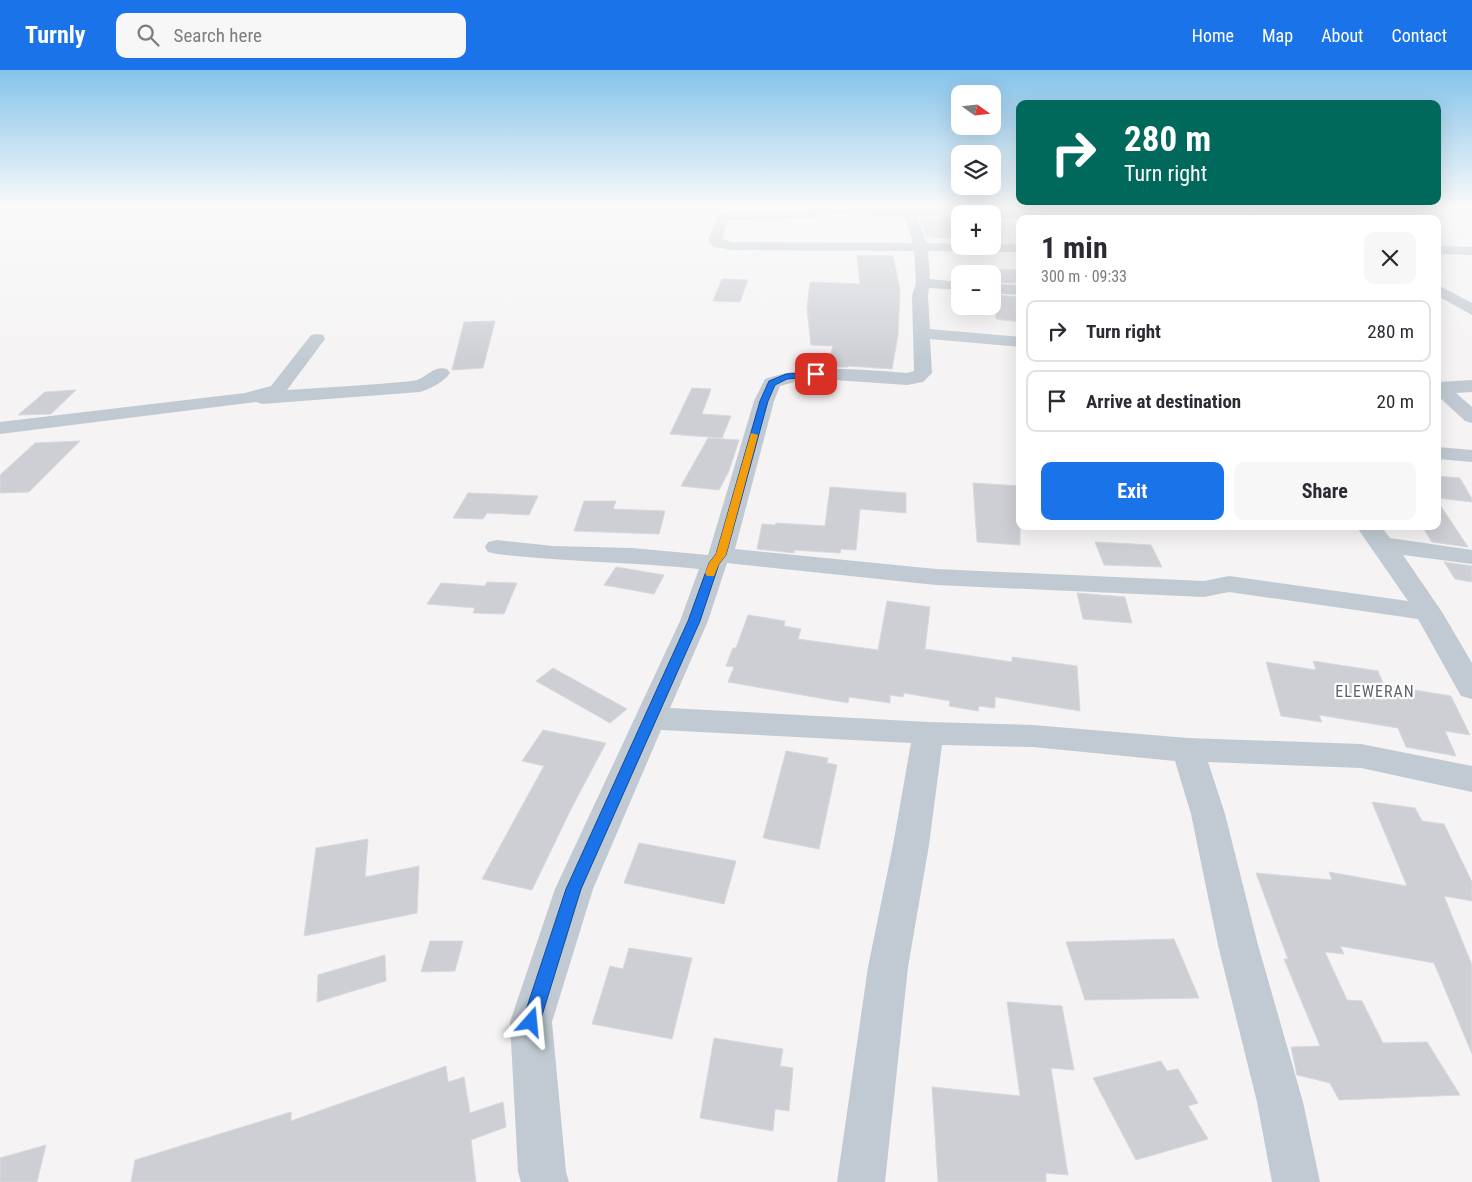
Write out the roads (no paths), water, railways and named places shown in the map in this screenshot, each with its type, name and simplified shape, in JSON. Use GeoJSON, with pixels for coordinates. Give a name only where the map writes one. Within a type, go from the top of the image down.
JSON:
{"type":"FeatureCollection","features":[{"type":"Feature","properties":{"kind":"street"},"geometry":{"type":"LineString","coordinates":[[544,1182],[531,1022],[574,889],[694,621],[717,559],[764,401],[772,383],[786,377],[816,374],[917,378],[923,373],[920,296],[923,283],[922,258]]}},
{"type":"Feature","properties":{"kind":"street"},"geometry":{"type":"LineString","coordinates":[[923,283],[951,285]]}},
{"type":"Feature","properties":{"kind":"street"},"geometry":{"type":"LineString","coordinates":[[1441,288],[1464,288]]}},
{"type":"Feature","properties":{"kind":"street"},"geometry":{"type":"LineString","coordinates":[[1001,289],[1016,290]]}},
{"type":"Feature","properties":{"kind":"street"},"geometry":{"type":"LineString","coordinates":[[1441,290],[1472,310]]}},
{"type":"Feature","properties":{"kind":"street"},"geometry":{"type":"LineString","coordinates":[[922,333],[1016,342]]}},
{"type":"Feature","properties":{"kind":"street"},"geometry":{"type":"LineString","coordinates":[[246,399],[278,390],[317,339]]}},
{"type":"Feature","properties":{"kind":"street"},"geometry":{"type":"LineString","coordinates":[[0,428],[246,399],[420,386],[441,373]]}},
{"type":"Feature","properties":{"kind":"street"},"geometry":{"type":"LineString","coordinates":[[1441,387],[1472,386]]}},
{"type":"Feature","properties":{"kind":"street"},"geometry":{"type":"LineString","coordinates":[[1441,390],[1472,416]]}},
{"type":"Feature","properties":{"kind":"street"},"geometry":{"type":"LineString","coordinates":[[1441,453],[1472,456]]}},
{"type":"Feature","properties":{"kind":"street"},"geometry":{"type":"LineString","coordinates":[[1376,535],[1434,553],[1472,557]]}},
{"type":"Feature","properties":{"kind":"street"},"geometry":{"type":"LineString","coordinates":[[1376,535],[1429,612],[1472,689]]}},
{"type":"Feature","properties":{"kind":"street"},"geometry":{"type":"LineString","coordinates":[[497,547],[553,553],[717,559],[936,577],[1204,589],[1229,584],[1429,612]]}},
{"type":"Feature","properties":{"kind":"street"},"geometry":{"type":"LineString","coordinates":[[650,718],[928,733],[1032,736],[1188,750],[1361,756],[1472,779]]}},
{"type":"Feature","properties":{"kind":"street"},"geometry":{"type":"LineString","coordinates":[[861,1182],[888,967],[928,733]]}},
{"type":"Feature","properties":{"kind":"street"},"geometry":{"type":"LineString","coordinates":[[1188,750],[1208,814],[1238,945],[1280,1102],[1296,1182]]}},
{"type":"Feature","properties":{"kind":"district","name":"ELEWERAN"},"geometry":{"type":"Point","coordinates":[1375,691]}}]}
